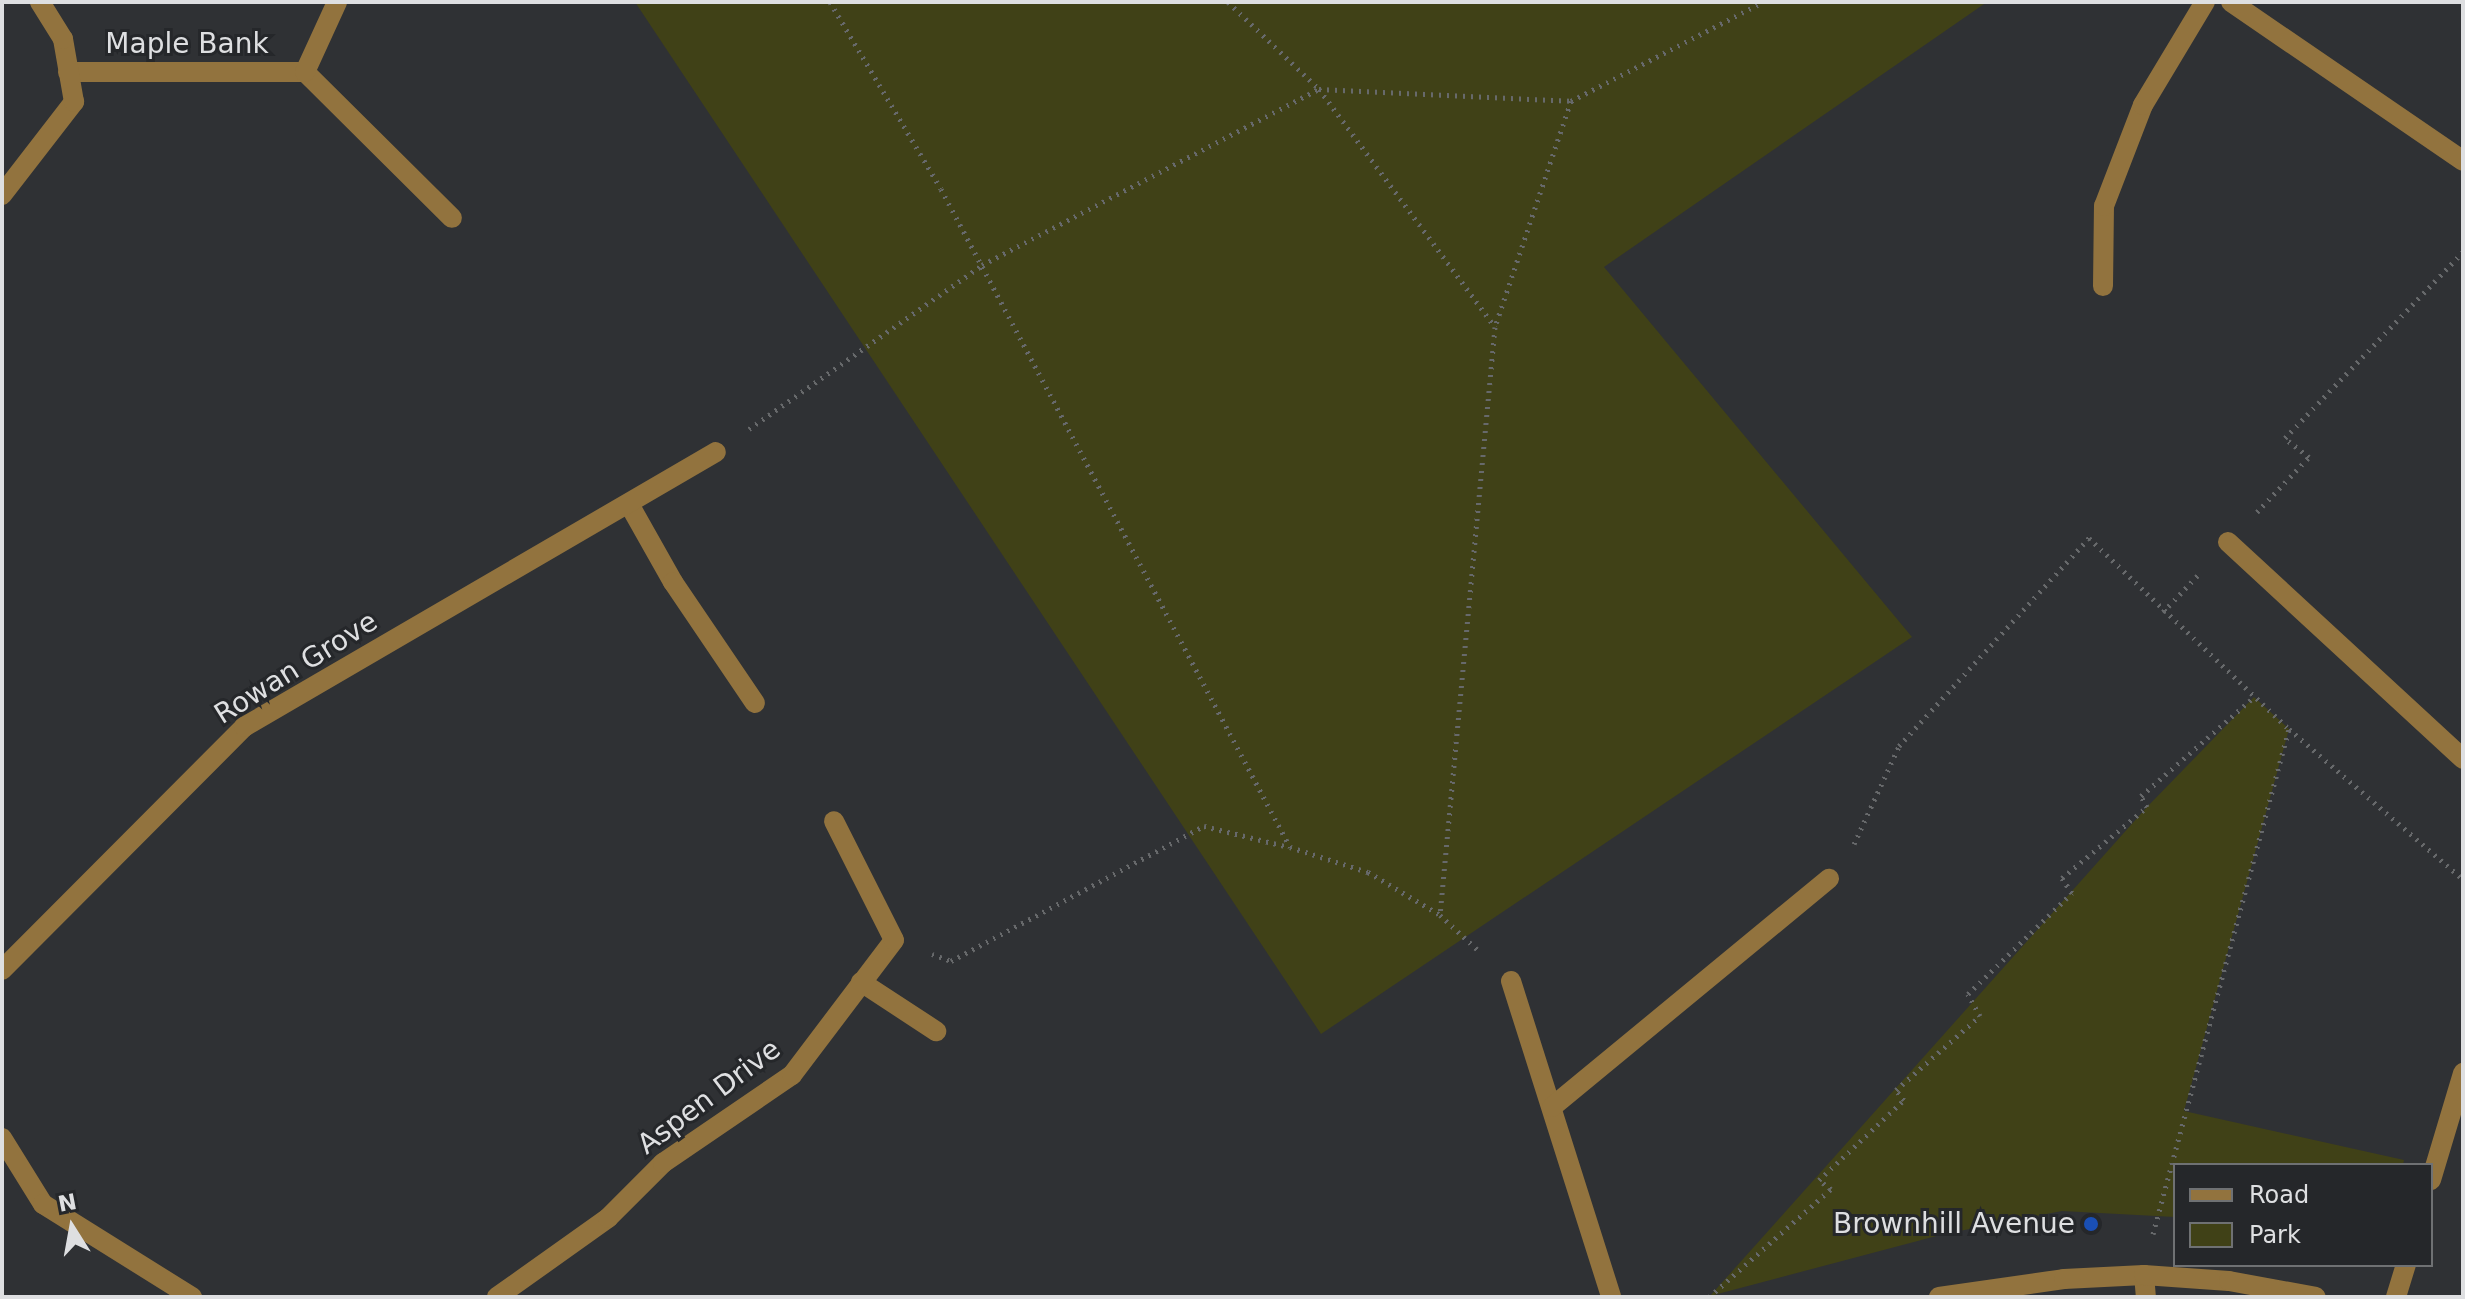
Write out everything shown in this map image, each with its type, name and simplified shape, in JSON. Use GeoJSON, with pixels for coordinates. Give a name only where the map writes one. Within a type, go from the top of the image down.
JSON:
{"type":"FeatureCollection","features":[{"type":"Feature","properties":{"kind":"street","name":"Maple Bank"},"geometry":{"type":"LineString","coordinates":[[2,195],[74,102],[63,39],[40,2]]}},
{"type":"Feature","properties":{"kind":"street","name":"Maple Bank"},"geometry":{"type":"LineString","coordinates":[[305,72],[337,2]]}},
{"type":"Feature","properties":{"kind":"street"},"geometry":{"type":"LineString","coordinates":[[2103,286],[2104,206],[2143,105],[2205,2]]}},
{"type":"Feature","properties":{"kind":"street"},"geometry":{"type":"LineString","coordinates":[[2231,2],[2463,161]]}},
{"type":"Feature","properties":{"kind":"street","name":"Maple Bank"},"geometry":{"type":"LineString","coordinates":[[68,72],[305,72],[452,218]]}},
{"type":"Feature","properties":{"kind":"street","name":"Rowan Grove"},"geometry":{"type":"LineString","coordinates":[[2,970],[244,727],[716,452]]}},
{"type":"Feature","properties":{"kind":"street"},"geometry":{"type":"LineString","coordinates":[[629,504],[673,582],[755,703]]}},
{"type":"Feature","properties":{"kind":"street"},"geometry":{"type":"LineString","coordinates":[[2228,542],[2463,759]]}},
{"type":"Feature","properties":{"kind":"street"},"geometry":{"type":"LineString","coordinates":[[834,821],[894,940]]}},
{"type":"Feature","properties":{"kind":"street"},"geometry":{"type":"LineString","coordinates":[[1552,1107],[1829,879]]}},
{"type":"Feature","properties":{"kind":"street","name":"Aspen Drive"},"geometry":{"type":"LineString","coordinates":[[497,1297],[522,1284],[608,1218],[663,1163],[792,1075],[894,940]]}},
{"type":"Feature","properties":{"kind":"street"},"geometry":{"type":"LineString","coordinates":[[1511,981],[1611,1297]]}},
{"type":"Feature","properties":{"kind":"street"},"geometry":{"type":"LineString","coordinates":[[861,982],[936,1031]]}},
{"type":"Feature","properties":{"kind":"street"},"geometry":{"type":"LineString","coordinates":[[2433,1173],[2463,1073]]}},
{"type":"Feature","properties":{"kind":"street"},"geometry":{"type":"LineString","coordinates":[[2,1138],[43,1204],[192,1297]]}},
{"type":"Feature","properties":{"kind":"street"},"geometry":{"type":"LineString","coordinates":[[2396,1297],[2405,1267]]}},
{"type":"Feature","properties":{"kind":"street"},"geometry":{"type":"LineString","coordinates":[[1939,1297],[2064,1279],[2144,1275],[2229,1281],[2316,1297]]}},
{"type":"Feature","properties":{"kind":"street"},"geometry":{"type":"LineString","coordinates":[[2144,1275],[2146,1297]]}},
{"type":"Feature","properties":{"kind":"path"},"geometry":{"type":"LineString","coordinates":[[830,2],[982,265],[1290,847]]}},
{"type":"Feature","properties":{"kind":"path"},"geometry":{"type":"LineString","coordinates":[[1228,2],[1319,89],[1495,327]]}},
{"type":"Feature","properties":{"kind":"path"},"geometry":{"type":"LineString","coordinates":[[716,452],[982,265],[1319,89],[1571,101],[1763,2]]}},
{"type":"Feature","properties":{"kind":"path"},"geometry":{"type":"LineString","coordinates":[[1440,915],[1495,327],[1571,101]]}},
{"type":"Feature","properties":{"kind":"path"},"geometry":{"type":"LineString","coordinates":[[2163,612],[2309,457],[2285,438],[2463,252]]}},
{"type":"Feature","properties":{"kind":"path"},"geometry":{"type":"LineString","coordinates":[[1807,896],[1846,862],[1899,746],[2089,538],[2163,612],[2289,729],[2463,879]]}},
{"type":"Feature","properties":{"kind":"path"},"geometry":{"type":"LineString","coordinates":[[1709,1297],[1831,1189],[1819,1180],[1904,1100],[1896,1090],[1980,1016],[1968,994],[2072,893],[2062,878],[2147,807],[2141,796],[2254,697]]}},
{"type":"Feature","properties":{"kind":"path"},"geometry":{"type":"LineString","coordinates":[[2174,1163],[2289,729]]}},
{"type":"Feature","properties":{"kind":"path"},"geometry":{"type":"LineString","coordinates":[[894,940],[951,961],[1204,826],[1290,847],[1368,872],[1440,915],[1511,981]]}},
{"type":"Feature","properties":{"kind":"path"},"geometry":{"type":"LineString","coordinates":[[2144,1275],[2173,1166]]}},
{"type":"Feature","properties":{"kind":"green space"},"geometry":{"type":"Polygon","coordinates":[[[635,2],[1987,2],[1604,267],[1912,637],[1321,1034],[635,2]]]}},
{"type":"Feature","properties":{"kind":"green space"},"geometry":{"type":"Polygon","coordinates":[[[2254,697],[2289,729],[2184,1111],[2404,1160],[2403,1163],[2173,1163],[2173,1217],[2062,1211],[1944,1234],[1710,1296],[2147,807],[2254,697]]]}},
{"type":"Feature","properties":{"kind":"place","name":"Brownhill Avenue"},"geometry":{"type":"Point","coordinates":[2091,1224]}}]}
